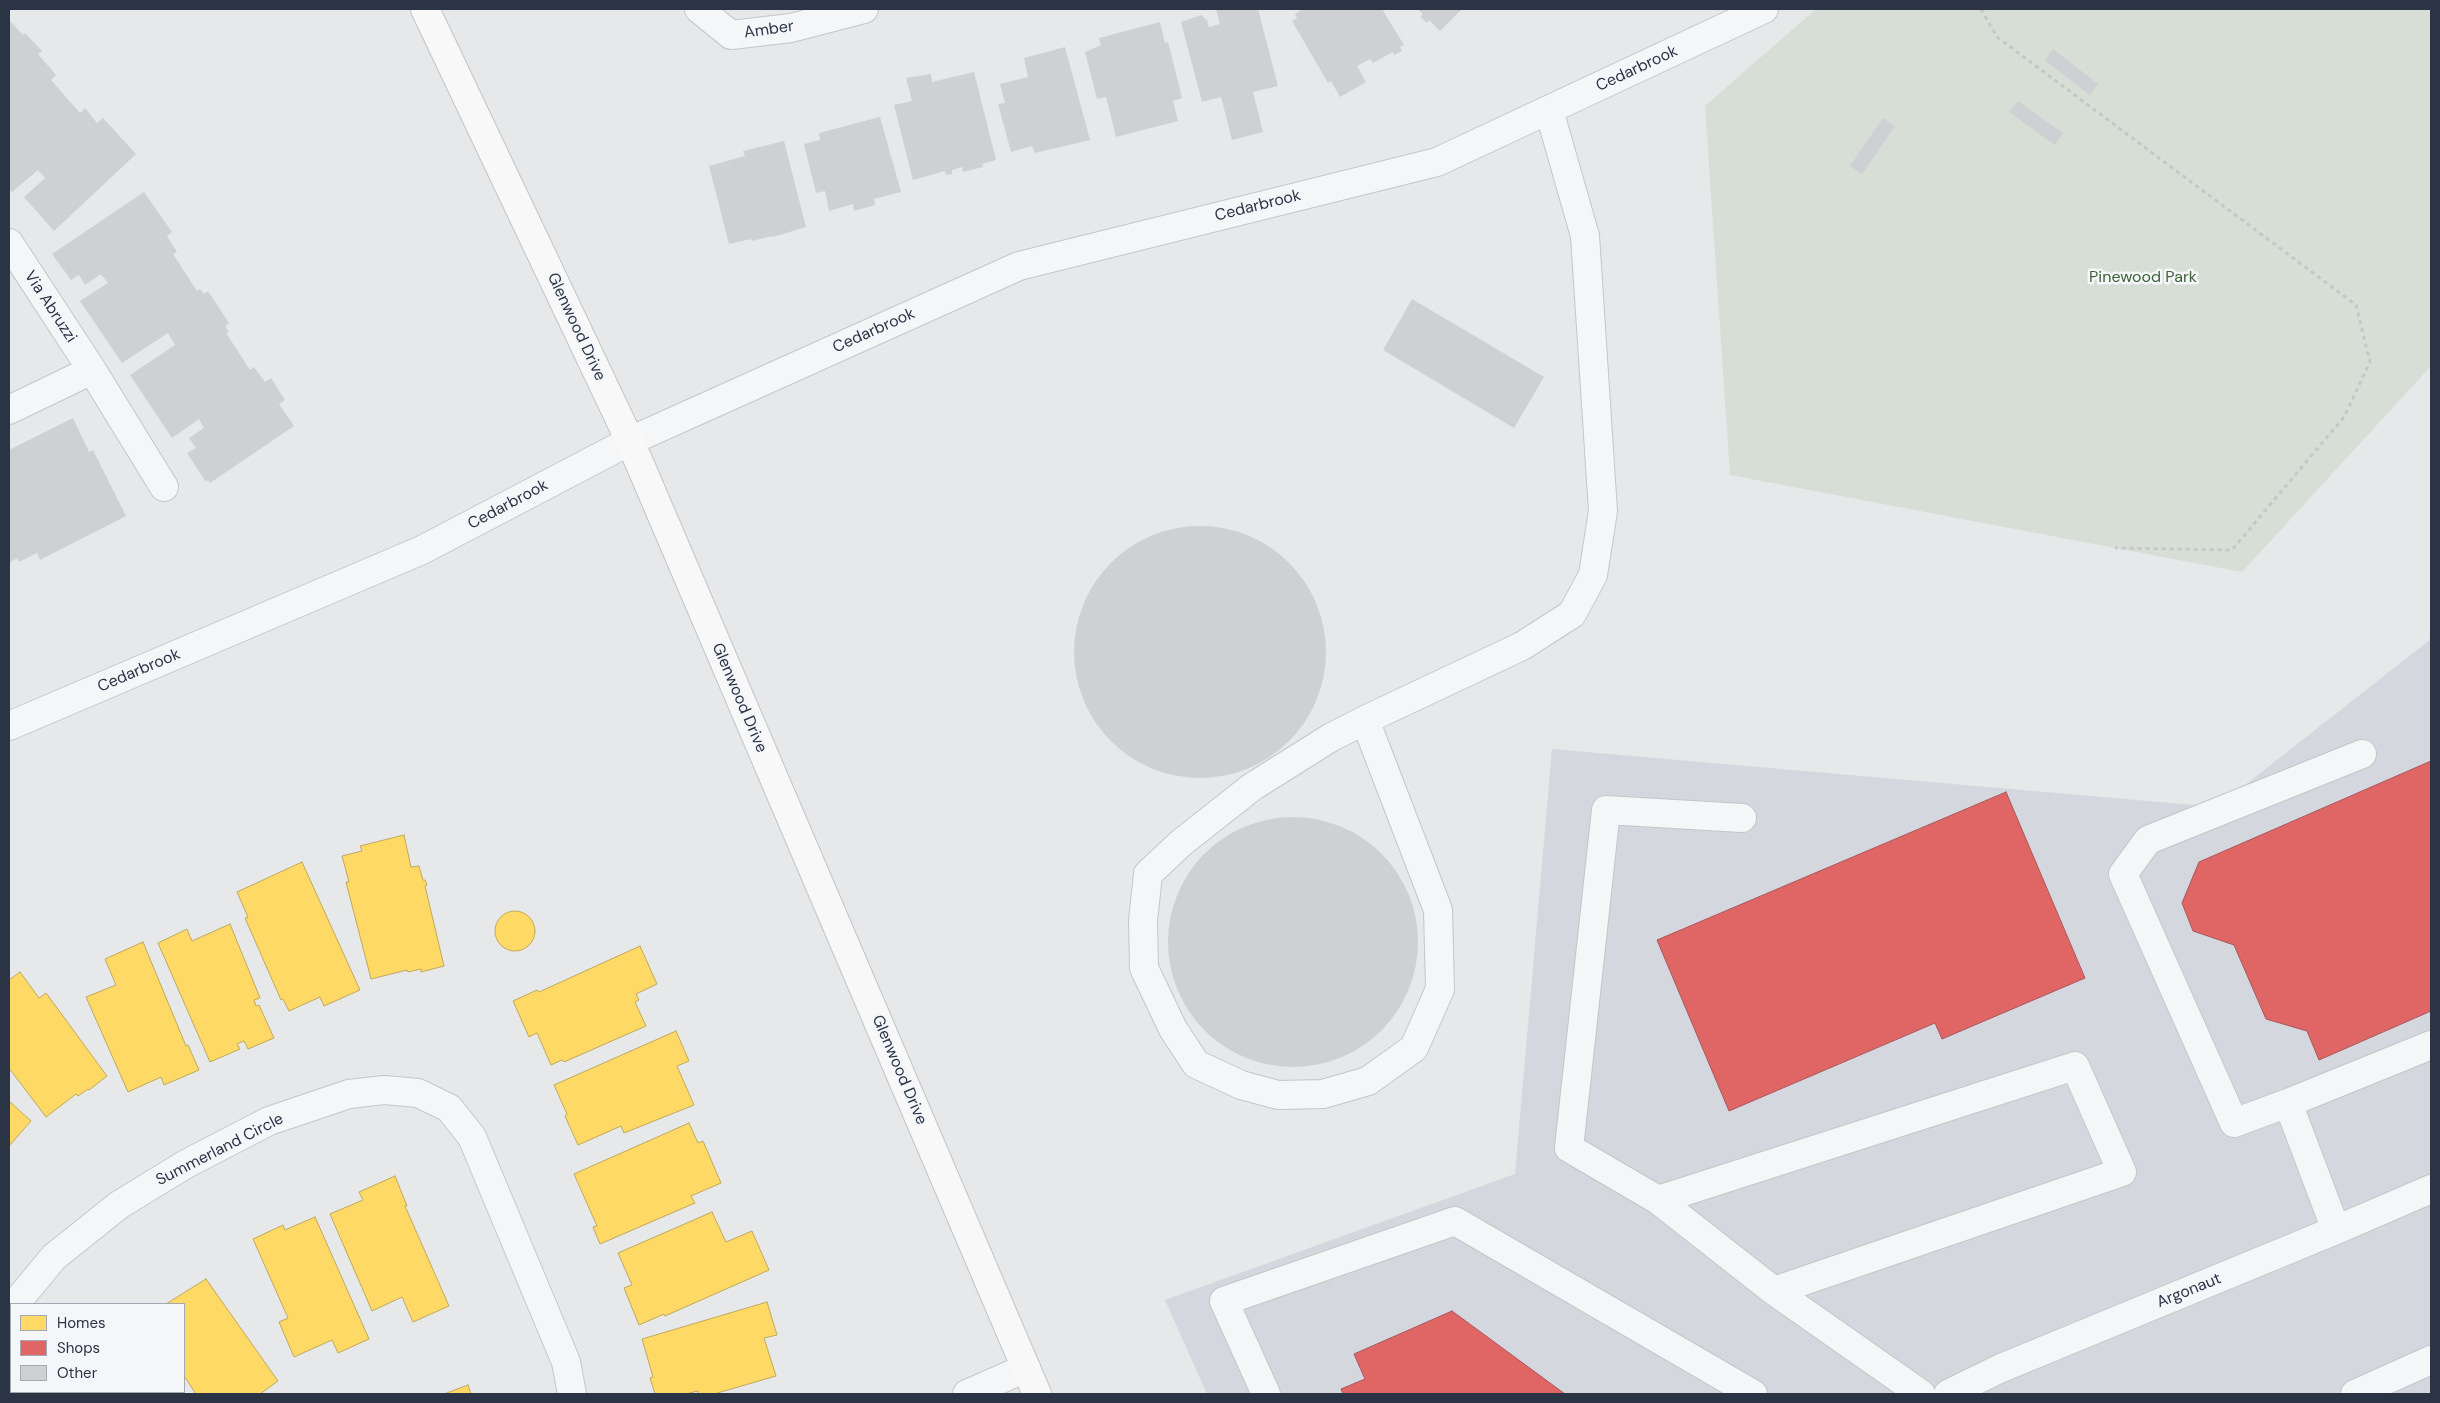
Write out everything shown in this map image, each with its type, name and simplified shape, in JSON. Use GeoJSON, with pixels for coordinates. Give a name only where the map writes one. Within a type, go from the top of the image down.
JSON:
{"type":"FeatureCollection","features":[{"type":"Feature","properties":{"kind":"main road","name":"Glenwood Drive"},"geometry":{"type":"LineString","coordinates":[[425,9],[630,442],[1037,1394]]}},
{"type":"Feature","properties":{"kind":"street","name":"Amber"},"geometry":{"type":"LineString","coordinates":[[699,9],[731,35],[791,28],[864,9]]}},
{"type":"Feature","properties":{"kind":"street","name":"Cedarbrook"},"geometry":{"type":"LineString","coordinates":[[9,726],[422,550],[630,442],[1019,266],[1437,162],[1764,9]]}},
{"type":"Feature","properties":{"kind":"street"},"geometry":{"type":"LineString","coordinates":[[1365,720],[1438,910],[1440,989],[1414,1048],[1368,1081],[1322,1094],[1278,1095],[1241,1085],[1196,1064],[1173,1029],[1144,968],[1143,921],[1148,874],[1181,843],[1252,787],[1330,738],[1365,720],[1522,646],[1572,614],[1593,576],[1603,511],[1585,236],[1549,110]]}},
{"type":"Feature","properties":{"kind":"street","name":"Via Abruzzi"},"geometry":{"type":"LineString","coordinates":[[9,243],[92,370],[164,487]]}},
{"type":"Feature","properties":{"kind":"street"},"geometry":{"type":"LineString","coordinates":[[9,410],[92,370]]}},
{"type":"Feature","properties":{"kind":"street"},"geometry":{"type":"LineString","coordinates":[[2362,754],[2148,840],[2123,874],[2234,1123],[2431,1045]]}},
{"type":"Feature","properties":{"kind":"street"},"geometry":{"type":"LineString","coordinates":[[1742,818],[1606,810],[1569,1148],[1658,1200],[1774,1291],[1921,1394]]}},
{"type":"Feature","properties":{"kind":"street"},"geometry":{"type":"LineString","coordinates":[[1658,1200],[2075,1066],[2122,1172],[1774,1291]]}},
{"type":"Feature","properties":{"kind":"street","name":"Summerland Circle"},"geometry":{"type":"LineString","coordinates":[[16,1303],[54,1257],[119,1205],[186,1164],[269,1122],[349,1094],[384,1090],[418,1093],[449,1108],[472,1137],[566,1362],[572,1394]]}},
{"type":"Feature","properties":{"kind":"street"},"geometry":{"type":"LineString","coordinates":[[2288,1103],[2336,1230]]}},
{"type":"Feature","properties":{"kind":"street","name":"Argonaut"},"geometry":{"type":"LineString","coordinates":[[1948,1394],[1999,1369],[2336,1230],[2431,1188]]}},
{"type":"Feature","properties":{"kind":"street"},"geometry":{"type":"LineString","coordinates":[[1266,1394],[1224,1301],[1455,1220],[1753,1394]]}},
{"type":"Feature","properties":{"kind":"street"},"geometry":{"type":"LineString","coordinates":[[2355,1394],[2431,1360]]}},
{"type":"Feature","properties":{"kind":"street"},"geometry":{"type":"LineString","coordinates":[[967,1394],[1026,1368]]}},
{"type":"Feature","properties":{"kind":"path"},"geometry":{"type":"LineString","coordinates":[[1981,9],[1997,37],[2356,305],[2370,362],[2344,417],[2232,550],[2116,548]]}},
{"type":"Feature","properties":{"kind":"shaded area"},"geometry":{"type":"Polygon","coordinates":[[[2431,639],[2431,1394],[1207,1394],[1165,1300],[1515,1174],[1552,749],[2217,807],[2431,639]]]}},
{"type":"Feature","properties":{"kind":"green space","name":"Pinewood Park"},"geometry":{"type":"Polygon","coordinates":[[[1816,9],[2431,9],[2431,366],[2242,572],[1730,475],[1705,106],[1816,9]]]}},
{"type":"Feature","properties":{"kind":"building: Homes"},"geometry":{"type":"Polygon","coordinates":[[[404,835],[411,867],[419,866],[423,880],[425,880],[427,885],[425,886],[444,966],[421,972],[421,969],[408,972],[407,970],[371,979],[346,882],[349,882],[342,856],[362,851],[360,846],[404,835]]]}},
{"type":"Feature","properties":{"kind":"building: Homes"},"geometry":{"type":"Polygon","coordinates":[[[302,862],[360,990],[324,1006],[320,997],[289,1011],[283,999],[281,1000],[245,918],[248,917],[237,892],[302,862]]]}},
{"type":"Feature","properties":{"kind":"building: Homes"},"geometry":{"type":"Polygon","coordinates":[[[519,911],[526,914],[532,920],[535,931],[534,939],[526,948],[519,951],[511,951],[504,948],[496,939],[495,927],[498,920],[507,912],[519,911]]]}},
{"type":"Feature","properties":{"kind":"building: Homes"},"geometry":{"type":"Polygon","coordinates":[[[230,924],[260,998],[254,1000],[256,1006],[259,1005],[274,1038],[248,1049],[244,1041],[237,1044],[240,1049],[210,1062],[158,943],[187,929],[192,941],[230,924]]]}},
{"type":"Feature","properties":{"kind":"building: Homes"},"geometry":{"type":"Polygon","coordinates":[[[143,942],[186,1046],[188,1045],[199,1070],[164,1085],[161,1077],[128,1092],[86,997],[116,985],[105,959],[143,942]]]}},
{"type":"Feature","properties":{"kind":"building: Homes"},"geometry":{"type":"Polygon","coordinates":[[[640,946],[657,984],[636,994],[639,1000],[635,1002],[646,1026],[564,1062],[562,1060],[551,1065],[537,1033],[529,1037],[513,1001],[537,990],[539,992],[640,946]]]}},
{"type":"Feature","properties":{"kind":"building: Homes"},"geometry":{"type":"Polygon","coordinates":[[[20,972],[39,998],[46,993],[107,1076],[89,1090],[78,1096],[76,1094],[46,1117],[9,1068],[9,980],[20,972]]]}},
{"type":"Feature","properties":{"kind":"building: Homes"},"geometry":{"type":"Polygon","coordinates":[[[676,1031],[689,1061],[677,1066],[694,1105],[624,1133],[621,1126],[578,1145],[554,1085],[676,1031]]]}},
{"type":"Feature","properties":{"kind":"building: Homes"},"geometry":{"type":"Polygon","coordinates":[[[9,1101],[31,1121],[9,1146],[9,1101]]]}},
{"type":"Feature","properties":{"kind":"building: Homes"},"geometry":{"type":"Polygon","coordinates":[[[689,1123],[698,1143],[703,1141],[721,1183],[691,1196],[695,1203],[600,1244],[593,1227],[597,1226],[574,1174],[689,1123]]]}},
{"type":"Feature","properties":{"kind":"building: Homes"},"geometry":{"type":"Polygon","coordinates":[[[395,1176],[407,1206],[405,1206],[449,1306],[413,1322],[402,1297],[372,1311],[330,1214],[363,1200],[359,1192],[395,1176]]]}},
{"type":"Feature","properties":{"kind":"building: Homes"},"geometry":{"type":"Polygon","coordinates":[[[712,1212],[726,1242],[752,1231],[769,1270],[665,1316],[664,1314],[639,1325],[624,1288],[632,1285],[618,1253],[712,1212]]]}},
{"type":"Feature","properties":{"kind":"building: Homes"},"geometry":{"type":"Polygon","coordinates":[[[315,1217],[369,1339],[338,1353],[332,1340],[294,1357],[279,1322],[288,1318],[253,1239],[283,1225],[285,1230],[315,1217]]]}},
{"type":"Feature","properties":{"kind":"building: Homes"},"geometry":{"type":"Polygon","coordinates":[[[206,1279],[278,1381],[260,1394],[196,1394],[185,1378],[185,1303],[168,1303],[206,1279]]]}},
{"type":"Feature","properties":{"kind":"building: Homes"},"geometry":{"type":"Polygon","coordinates":[[[767,1302],[777,1335],[764,1338],[776,1376],[714,1394],[698,1394],[698,1391],[685,1394],[655,1394],[650,1378],[653,1377],[642,1339],[767,1302]]]}},
{"type":"Feature","properties":{"kind":"building: Homes"},"geometry":{"type":"Polygon","coordinates":[[[468,1385],[471,1394],[444,1394],[468,1385]]]}},
{"type":"Feature","properties":{"kind":"building: Homes"},"geometry":{"type":"Polygon","coordinates":[[[107,1393],[109,1394],[63,1394],[107,1393]]]}},
{"type":"Feature","properties":{"kind":"building: Shops"},"geometry":{"type":"Polygon","coordinates":[[[2431,761],[2431,1011],[2319,1060],[2307,1031],[2266,1019],[2234,945],[2193,931],[2182,903],[2199,862],[2431,761]]]}},
{"type":"Feature","properties":{"kind":"building: Shops"},"geometry":{"type":"Polygon","coordinates":[[[2006,792],[2085,978],[1942,1039],[1935,1023],[1729,1111],[1657,940],[2006,792]]]}},
{"type":"Feature","properties":{"kind":"building: Shops"},"geometry":{"type":"Polygon","coordinates":[[[1452,1311],[1565,1394],[1343,1394],[1341,1389],[1365,1379],[1354,1354],[1452,1311]]]}},
{"type":"Feature","properties":{"kind":"building: Other"},"geometry":{"type":"Polygon","coordinates":[[[1216,9],[1258,9],[1278,86],[1253,92],[1263,132],[1232,140],[1221,97],[1202,102],[1181,22],[1201,15],[1207,20],[1209,27],[1220,24],[1216,9]]]}},
{"type":"Feature","properties":{"kind":"building: Other"},"geometry":{"type":"Polygon","coordinates":[[[1303,9],[1382,9],[1404,45],[1400,47],[1402,51],[1394,55],[1393,52],[1373,63],[1370,59],[1357,66],[1366,82],[1340,97],[1331,81],[1328,83],[1292,21],[1297,18],[1295,14],[1303,9]]]}},
{"type":"Feature","properties":{"kind":"building: Other"},"geometry":{"type":"Polygon","coordinates":[[[1418,9],[1462,9],[1440,31],[1429,20],[1427,23],[1420,17],[1423,14],[1418,9]]]}},
{"type":"Feature","properties":{"kind":"building: Other"},"geometry":{"type":"Polygon","coordinates":[[[9,20],[42,51],[38,54],[56,75],[51,80],[80,113],[85,108],[97,123],[103,118],[136,154],[54,231],[24,197],[45,178],[38,170],[12,192],[9,189],[9,20]]]}},
{"type":"Feature","properties":{"kind":"building: Other"},"geometry":{"type":"Polygon","coordinates":[[[1160,22],[1165,43],[1168,42],[1182,98],[1173,101],[1178,121],[1116,137],[1106,97],[1097,99],[1085,52],[1101,45],[1099,38],[1160,22]]]}},
{"type":"Feature","properties":{"kind":"building: Other"},"geometry":{"type":"Polygon","coordinates":[[[1065,47],[1090,140],[1035,153],[1032,146],[1011,152],[998,104],[1005,103],[1000,84],[1028,77],[1024,58],[1065,47]]]}},
{"type":"Feature","properties":{"kind":"building: Other"},"geometry":{"type":"Polygon","coordinates":[[[2053,49],[2098,84],[2090,95],[2045,60],[2053,49]]]}},
{"type":"Feature","properties":{"kind":"building: Other"},"geometry":{"type":"Polygon","coordinates":[[[974,72],[996,160],[982,164],[983,167],[963,172],[962,167],[952,170],[952,174],[946,175],[945,171],[913,180],[894,105],[912,101],[906,78],[931,74],[932,82],[974,72]]]}},
{"type":"Feature","properties":{"kind":"building: Other"},"geometry":{"type":"Polygon","coordinates":[[[2018,101],[2063,133],[2055,145],[2009,112],[2018,101]]]}},
{"type":"Feature","properties":{"kind":"building: Other"},"geometry":{"type":"Polygon","coordinates":[[[880,117],[901,192],[874,199],[875,205],[854,211],[853,204],[829,211],[825,191],[816,193],[804,144],[820,140],[819,133],[880,117]]]}},
{"type":"Feature","properties":{"kind":"building: Other"},"geometry":{"type":"Polygon","coordinates":[[[1883,118],[1895,126],[1862,174],[1850,166],[1883,118]]]}},
{"type":"Feature","properties":{"kind":"building: Other"},"geometry":{"type":"Polygon","coordinates":[[[784,141],[806,227],[773,237],[729,244],[709,166],[745,156],[743,151],[784,141]]]}},
{"type":"Feature","properties":{"kind":"building: Other"},"geometry":{"type":"Polygon","coordinates":[[[144,192],[172,232],[167,236],[177,252],[173,254],[197,291],[200,289],[204,294],[208,291],[229,323],[225,326],[229,332],[226,333],[250,370],[254,367],[265,382],[271,378],[285,400],[279,404],[294,426],[210,483],[208,480],[206,482],[187,453],[196,448],[189,438],[204,428],[199,419],[172,438],[130,375],[175,345],[168,333],[122,363],[80,301],[108,283],[101,274],[85,285],[79,275],[71,280],[52,254],[144,192]]]}},
{"type":"Feature","properties":{"kind":"building: Other"},"geometry":{"type":"Polygon","coordinates":[[[1412,299],[1544,377],[1514,428],[1383,350],[1412,299]]]}},
{"type":"Feature","properties":{"kind":"building: Other"},"geometry":{"type":"Polygon","coordinates":[[[73,418],[89,452],[93,450],[126,516],[40,560],[37,553],[19,562],[17,558],[9,563],[9,450],[73,418]]]}},
{"type":"Feature","properties":{"kind":"building: Other"},"geometry":{"type":"Polygon","coordinates":[[[1200,526],[1224,529],[1248,536],[1270,548],[1289,563],[1304,582],[1316,604],[1323,628],[1326,652],[1323,676],[1316,700],[1304,722],[1289,741],[1270,756],[1248,768],[1224,775],[1200,778],[1176,775],[1152,768],[1130,756],[1111,741],[1096,722],[1084,700],[1077,676],[1074,652],[1077,628],[1084,604],[1096,582],[1111,563],[1130,548],[1152,536],[1176,529],[1200,526]]]}},
{"type":"Feature","properties":{"kind":"building: Other"},"geometry":{"type":"Polygon","coordinates":[[[1293,817],[1317,820],[1341,827],[1362,838],[1381,854],[1397,873],[1408,894],[1415,918],[1418,942],[1415,966],[1408,990],[1397,1011],[1381,1030],[1362,1046],[1341,1057],[1317,1064],[1293,1067],[1269,1064],[1245,1057],[1224,1046],[1205,1030],[1189,1011],[1178,990],[1171,966],[1168,942],[1171,918],[1178,894],[1189,873],[1205,854],[1224,838],[1245,827],[1269,820],[1293,817]]]}}]}
